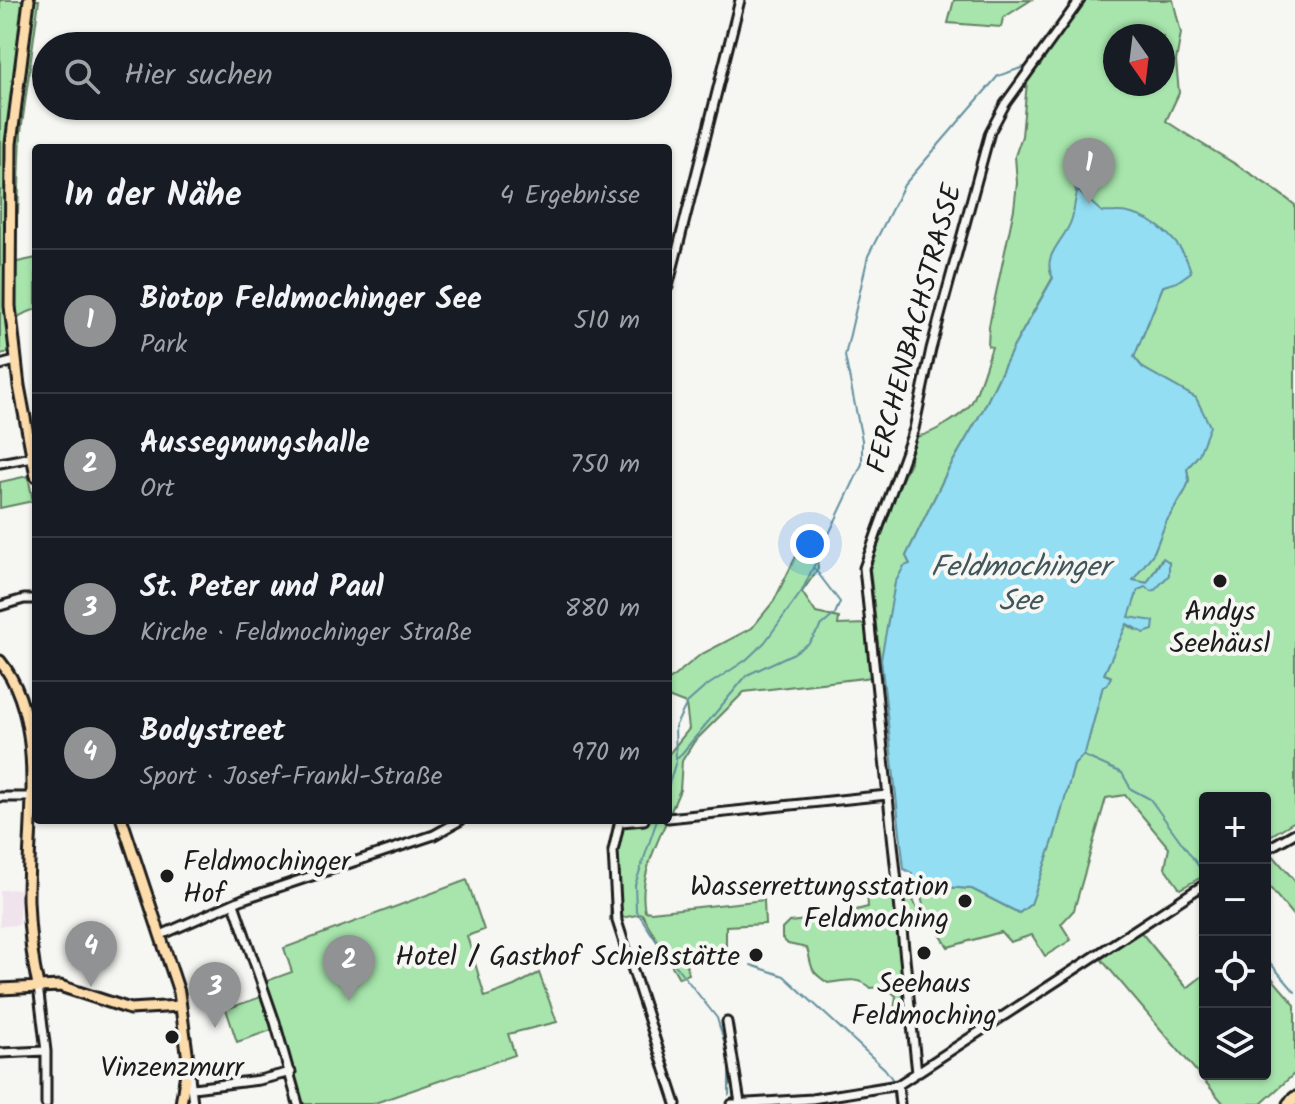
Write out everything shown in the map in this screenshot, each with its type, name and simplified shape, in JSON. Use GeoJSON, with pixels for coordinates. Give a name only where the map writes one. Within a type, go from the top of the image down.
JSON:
{"type":"FeatureCollection","features":[{"type":"Feature","properties":{"kind":"highway"},"geometry":{"type":"LineString","coordinates":[[1289,1104],[1295,1098]]}},
{"type":"Feature","properties":{"kind":"main road"},"geometry":{"type":"LineString","coordinates":[[29,0],[11,149],[10,306],[15,361],[32,457]]}},
{"type":"Feature","properties":{"kind":"main road"},"geometry":{"type":"LineString","coordinates":[[0,661],[12,679],[26,723],[32,770]]}},
{"type":"Feature","properties":{"kind":"main road"},"geometry":{"type":"LineString","coordinates":[[33,824],[28,902],[38,986]]}},
{"type":"Feature","properties":{"kind":"main road"},"geometry":{"type":"LineString","coordinates":[[123,824],[175,977],[188,1060],[181,1104]]}},
{"type":"Feature","properties":{"kind":"main road"},"geometry":{"type":"LineString","coordinates":[[0,989],[38,986],[71,989],[130,1009],[180,1006]]}},
{"type":"Feature","properties":{"kind":"street"},"geometry":{"type":"LineString","coordinates":[[672,271],[740,0]]}},
{"type":"Feature","properties":{"kind":"street","name":"FERCHENBACHSTRASSE"},"geometry":{"type":"LineString","coordinates":[[917,1073],[866,601],[866,560],[914,429],[931,349],[990,132],[1005,104],[1080,0]]}},
{"type":"Feature","properties":{"kind":"street"},"geometry":{"type":"LineString","coordinates":[[0,365],[15,361]]}},
{"type":"Feature","properties":{"kind":"street"},"geometry":{"type":"LineString","coordinates":[[0,463],[32,457]]}},
{"type":"Feature","properties":{"kind":"street"},"geometry":{"type":"LineString","coordinates":[[0,606],[32,599]]}},
{"type":"Feature","properties":{"kind":"street"},"geometry":{"type":"LineString","coordinates":[[672,818],[887,795]]}},
{"type":"Feature","properties":{"kind":"street"},"geometry":{"type":"LineString","coordinates":[[0,797],[32,799]]}},
{"type":"Feature","properties":{"kind":"street"},"geometry":{"type":"LineString","coordinates":[[161,935],[196,918],[434,835],[454,824]]}},
{"type":"Feature","properties":{"kind":"street"},"geometry":{"type":"LineString","coordinates":[[619,824],[613,851],[617,921],[676,1104]]}},
{"type":"Feature","properties":{"kind":"street"},"geometry":{"type":"LineString","coordinates":[[1271,847],[1295,833]]}},
{"type":"Feature","properties":{"kind":"street"},"geometry":{"type":"LineString","coordinates":[[732,1104],[827,1097],[898,1085],[1199,888]]}},
{"type":"Feature","properties":{"kind":"street"},"geometry":{"type":"LineString","coordinates":[[234,904],[291,1072],[298,1104]]}},
{"type":"Feature","properties":{"kind":"street"},"geometry":{"type":"LineString","coordinates":[[38,986],[46,1051],[46,1104]]}},
{"type":"Feature","properties":{"kind":"street"},"geometry":{"type":"LineString","coordinates":[[727,1022],[740,1103]]}},
{"type":"Feature","properties":{"kind":"street"},"geometry":{"type":"LineString","coordinates":[[0,1053],[46,1051]]}},
{"type":"Feature","properties":{"kind":"street"},"geometry":{"type":"LineString","coordinates":[[188,1060],[193,1104]]}},
{"type":"Feature","properties":{"kind":"street"},"geometry":{"type":"LineString","coordinates":[[193,1088],[259,1080],[291,1072]]}},
{"type":"Feature","properties":{"kind":"street"},"geometry":{"type":"LineString","coordinates":[[898,1085],[900,1104]]}},
{"type":"Feature","properties":{"kind":"shaded area"},"geometry":{"type":"Polygon","coordinates":[[[20,889],[19,925],[0,926],[0,890],[20,889]]]}},
{"type":"Feature","properties":{"kind":"green space"},"geometry":{"type":"Polygon","coordinates":[[[0,0],[39,0],[35,32],[32,32],[21,132],[18,213],[13,215],[13,263],[32,259],[32,311],[14,321],[16,351],[0,354],[0,0]]]}},
{"type":"Feature","properties":{"kind":"green space"},"geometry":{"type":"Polygon","coordinates":[[[954,0],[1031,0],[1003,18],[1001,27],[948,23],[954,0]]]}},
{"type":"Feature","properties":{"kind":"green space"},"geometry":{"type":"Polygon","coordinates":[[[1086,0],[1173,0],[1181,33],[1176,61],[1179,93],[1166,121],[1295,205],[1295,821],[1271,835],[1271,792],[1199,792],[1199,878],[1180,889],[1165,868],[1169,848],[1125,795],[1106,798],[1074,910],[1061,924],[1071,940],[1045,956],[1032,935],[1010,942],[1001,932],[948,947],[925,910],[917,885],[972,889],[1019,913],[1031,904],[1054,838],[1074,765],[1085,753],[1103,685],[1110,676],[1104,674],[1126,624],[1134,629],[1128,618],[1138,590],[1145,586],[1152,591],[1162,558],[1147,583],[1133,580],[1154,552],[1166,522],[1189,481],[1187,469],[1199,454],[1196,398],[1143,368],[1134,357],[1163,286],[1170,284],[1053,277],[947,472],[906,556],[910,564],[895,583],[881,671],[870,569],[910,462],[911,444],[916,437],[948,423],[963,412],[973,400],[978,387],[992,347],[988,346],[989,326],[1014,209],[1017,183],[1015,156],[1022,136],[1027,82],[1086,0]]]}},
{"type":"Feature","properties":{"kind":"green space"},"geometry":{"type":"Polygon","coordinates":[[[28,476],[32,501],[0,508],[0,482],[28,476]]]}},
{"type":"Feature","properties":{"kind":"green space"},"geometry":{"type":"Polygon","coordinates":[[[806,536],[815,536],[818,569],[802,592],[816,613],[839,618],[838,625],[866,624],[872,677],[744,692],[694,742],[682,761],[680,790],[672,809],[672,750],[689,729],[686,704],[672,699],[672,678],[700,655],[752,628],[774,601],[806,536]]]}},
{"type":"Feature","properties":{"kind":"green space"},"geometry":{"type":"Polygon","coordinates":[[[620,824],[665,824],[646,876],[645,911],[764,900],[765,924],[726,926],[726,960],[707,951],[683,956],[689,974],[679,978],[642,914],[610,920],[613,852],[620,824]]]}},
{"type":"Feature","properties":{"kind":"green space"},"geometry":{"type":"Polygon","coordinates":[[[1271,853],[1295,881],[1295,918],[1271,889],[1271,853]]]}},
{"type":"Feature","properties":{"kind":"green space"},"geometry":{"type":"Polygon","coordinates":[[[467,880],[484,930],[467,936],[485,997],[539,973],[557,1022],[508,1034],[515,1055],[372,1104],[302,1104],[264,982],[292,972],[284,948],[467,880]]]}},
{"type":"Feature","properties":{"kind":"green space"},"geometry":{"type":"Polygon","coordinates":[[[906,882],[920,917],[902,922],[911,1010],[894,1011],[896,996],[885,986],[871,988],[851,980],[828,983],[814,971],[807,948],[788,944],[782,938],[782,929],[789,922],[825,918],[837,922],[852,911],[868,907],[867,890],[895,887],[906,882]]]}},
{"type":"Feature","properties":{"kind":"green space"},"geometry":{"type":"Polygon","coordinates":[[[1140,931],[1187,988],[1199,979],[1199,1075],[1101,959],[1140,931]]]}},
{"type":"Feature","properties":{"kind":"green space"},"geometry":{"type":"Polygon","coordinates":[[[1271,977],[1295,1005],[1295,1073],[1261,1104],[1224,1104],[1204,1080],[1271,1080],[1271,977]]]}},
{"type":"Feature","properties":{"kind":"green space"},"geometry":{"type":"Polygon","coordinates":[[[261,997],[272,1030],[237,1042],[226,1009],[261,997]]]}},
{"type":"Feature","properties":{"kind":"water","name":"Feldmochinger See"},"geometry":{"type":"Polygon","coordinates":[[[1078,191],[1102,212],[1125,212],[1149,221],[1168,234],[1182,252],[1191,272],[1177,282],[1163,286],[1134,357],[1143,368],[1196,398],[1210,426],[1199,454],[1187,469],[1189,481],[1185,491],[1166,522],[1154,552],[1133,580],[1147,583],[1163,558],[1169,562],[1169,575],[1155,590],[1145,587],[1138,590],[1129,617],[1154,621],[1153,630],[1144,633],[1127,624],[1104,674],[1111,677],[1103,686],[1085,753],[1074,765],[1054,838],[1031,904],[1019,913],[972,889],[917,885],[912,880],[912,873],[904,869],[881,659],[895,583],[904,566],[910,564],[906,556],[947,472],[1053,278],[1049,262],[1051,255],[1071,221],[1078,191]]]}},
{"type":"Feature","properties":{"kind":"waterway"},"geometry":{"type":"LineString","coordinates":[[672,774],[676,761],[675,727],[687,703],[746,660],[765,642],[802,591],[862,464],[862,440],[845,356],[868,256],[904,185],[998,76],[1027,66],[1074,0]]}},
{"type":"Feature","properties":{"kind":"waterway"},"geometry":{"type":"LineString","coordinates":[[1067,147],[1076,192]]}},
{"type":"Feature","properties":{"kind":"waterway"},"geometry":{"type":"LineString","coordinates":[[678,758],[747,675],[809,643],[821,626],[835,614],[840,602],[814,568]]}},
{"type":"Feature","properties":{"kind":"waterway"},"geometry":{"type":"LineString","coordinates":[[1084,756],[1122,773],[1131,789],[1150,799],[1199,867]]}},
{"type":"Feature","properties":{"kind":"waterway"},"geometry":{"type":"LineString","coordinates":[[656,824],[635,885],[636,910],[717,1018],[729,1058],[729,1095]]}},
{"type":"Feature","properties":{"kind":"waterway"},"geometry":{"type":"LineString","coordinates":[[661,945],[679,955]]}},
{"type":"Feature","properties":{"kind":"waterway"},"geometry":{"type":"LineString","coordinates":[[1271,964],[1295,992]]}},
{"type":"Feature","properties":{"kind":"waterway"},"geometry":{"type":"LineString","coordinates":[[751,965],[784,976],[885,1069],[892,1079]]}},
{"type":"Feature","properties":{"kind":"waterway"},"geometry":{"type":"LineString","coordinates":[[893,1090],[894,1104]]}},
{"type":"Feature","properties":{"kind":"place","name":"Biotop Feldmochinger See"},"geometry":{"type":"Point","coordinates":[1089,204]}},
{"type":"Feature","properties":{"kind":"place","name":"Andys Seehäusl"},"geometry":{"type":"Point","coordinates":[1220,581]}},
{"type":"Feature","properties":{"kind":"place","name":"Feldmochinger Hof"},"geometry":{"type":"Point","coordinates":[167,876]}},
{"type":"Feature","properties":{"kind":"place","name":"Wasserrettungsstation Feldmoching"},"geometry":{"type":"Point","coordinates":[965,901]}},
{"type":"Feature","properties":{"kind":"place","name":"Seehaus Feldmoching"},"geometry":{"type":"Point","coordinates":[924,953]}},
{"type":"Feature","properties":{"kind":"place","name":"Hotel / Gasthof Schießstätte"},"geometry":{"type":"Point","coordinates":[756,955]}},
{"type":"Feature","properties":{"kind":"place","name":"Bodystreet"},"geometry":{"type":"Point","coordinates":[91,987]}},
{"type":"Feature","properties":{"kind":"place","name":"Aussegnungshalle"},"geometry":{"type":"Point","coordinates":[349,1001]}},
{"type":"Feature","properties":{"kind":"place","name":"St. Peter und Paul"},"geometry":{"type":"Point","coordinates":[215,1028]}},
{"type":"Feature","properties":{"kind":"place","name":"Vinzenzmurr"},"geometry":{"type":"Point","coordinates":[172,1037]}}]}
